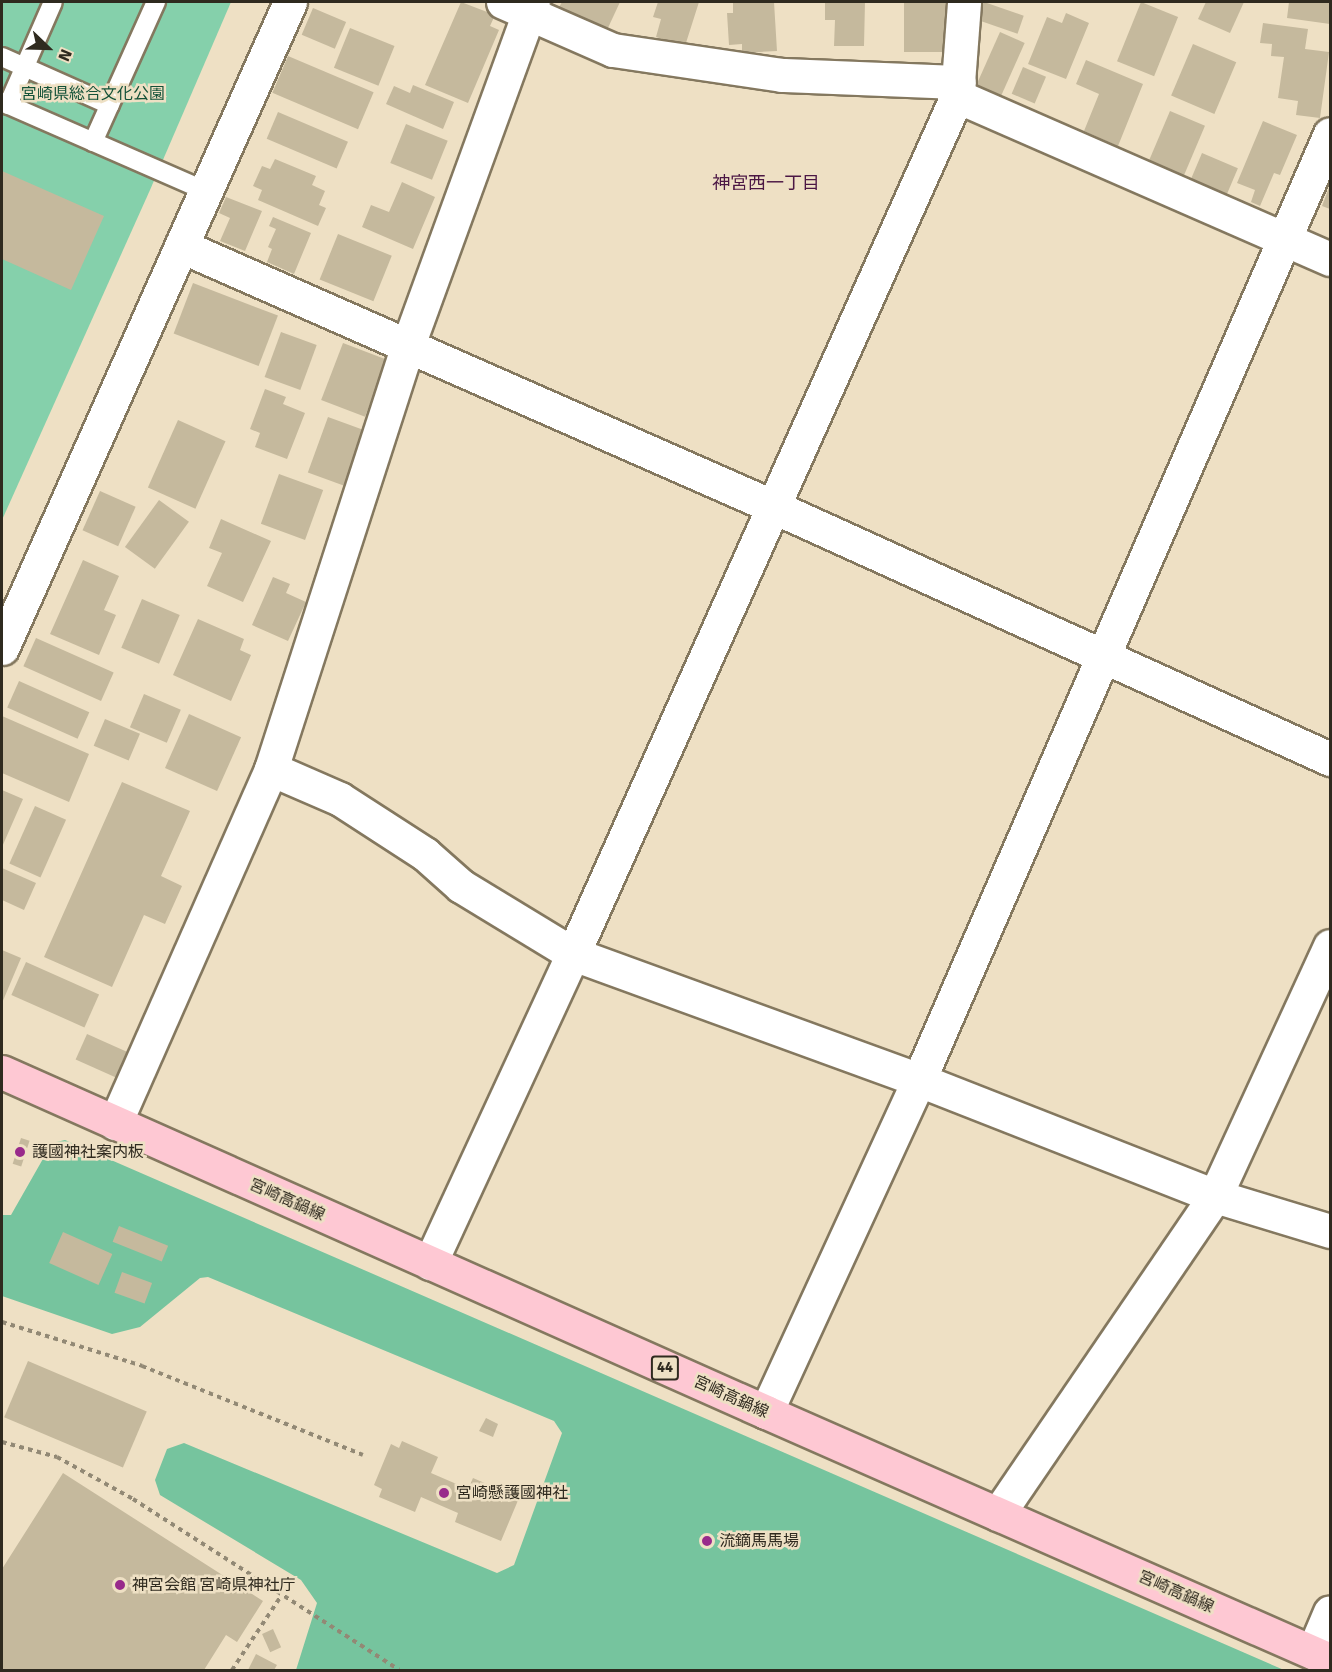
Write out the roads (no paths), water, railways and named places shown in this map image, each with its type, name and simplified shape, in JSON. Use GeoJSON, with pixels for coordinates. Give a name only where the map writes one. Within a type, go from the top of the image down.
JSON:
{"type":"FeatureCollection","features":[{"type":"Feature","properties":{"kind":"main road","name":"宮崎高鍋線"},"geometry":{"type":"LineString","coordinates":[[2,1072],[766,1412],[1322,1656]]}},
{"type":"Feature","properties":{"kind":"street"},"geometry":{"type":"LineString","coordinates":[[2,648],[290,2]]}},
{"type":"Feature","properties":{"kind":"street"},"geometry":{"type":"LineString","coordinates":[[430,1263],[573,954],[958,89],[964,2]]}},
{"type":"Feature","properties":{"kind":"street"},"geometry":{"type":"LineString","coordinates":[[115,1123],[271,769],[521,5],[613,50],[782,75],[958,89],[1330,259]]}},
{"type":"Feature","properties":{"kind":"street"},"geometry":{"type":"LineString","coordinates":[[766,1412],[919,1080],[1330,134]]}},
{"type":"Feature","properties":{"kind":"street"},"geometry":{"type":"LineString","coordinates":[[181,246],[772,506],[1330,759]]}},
{"type":"Feature","properties":{"kind":"street"},"geometry":{"type":"LineString","coordinates":[[271,769],[340,799],[425,854],[460,886],[573,954],[919,1080],[1215,1196],[1330,1232]]}},
{"type":"Feature","properties":{"kind":"street"},"geometry":{"type":"LineString","coordinates":[[998,1514],[1215,1196],[1330,946]]}},
{"type":"Feature","properties":{"kind":"street"},"geometry":{"type":"LineString","coordinates":[[1322,1656],[1330,1612]]}},
{"type":"Feature","properties":{"kind":"lane"},"geometry":{"type":"LineString","coordinates":[[53,2],[5,104],[206,191]]}},
{"type":"Feature","properties":{"kind":"lane"},"geometry":{"type":"LineString","coordinates":[[93,142],[156,2]]}},
{"type":"Feature","properties":{"kind":"lane"},"geometry":{"type":"LineString","coordinates":[[2,57],[110,105]]}},
{"type":"Feature","properties":{"kind":"place","name":"護國神社案内板"},"geometry":{"type":"Point","coordinates":[20,1152]}},
{"type":"Feature","properties":{"kind":"place","name":"宮崎懸護國神社"},"geometry":{"type":"Point","coordinates":[444,1493]}},
{"type":"Feature","properties":{"kind":"place","name":"流鏑馬馬場"},"geometry":{"type":"Point","coordinates":[707,1541]}},
{"type":"Feature","properties":{"kind":"place","name":"神宮会館 宮崎県神社庁"},"geometry":{"type":"Point","coordinates":[120,1585]}},
{"type":"Feature","properties":{"kind":"district","name":"神宮西一丁目"},"geometry":{"type":"Point","coordinates":[766,183]}},
{"type":"Feature","properties":{"kind":"park label","name":"宮崎県総合文化公園"},"geometry":{"type":"Point","coordinates":[93,94]}}]}
